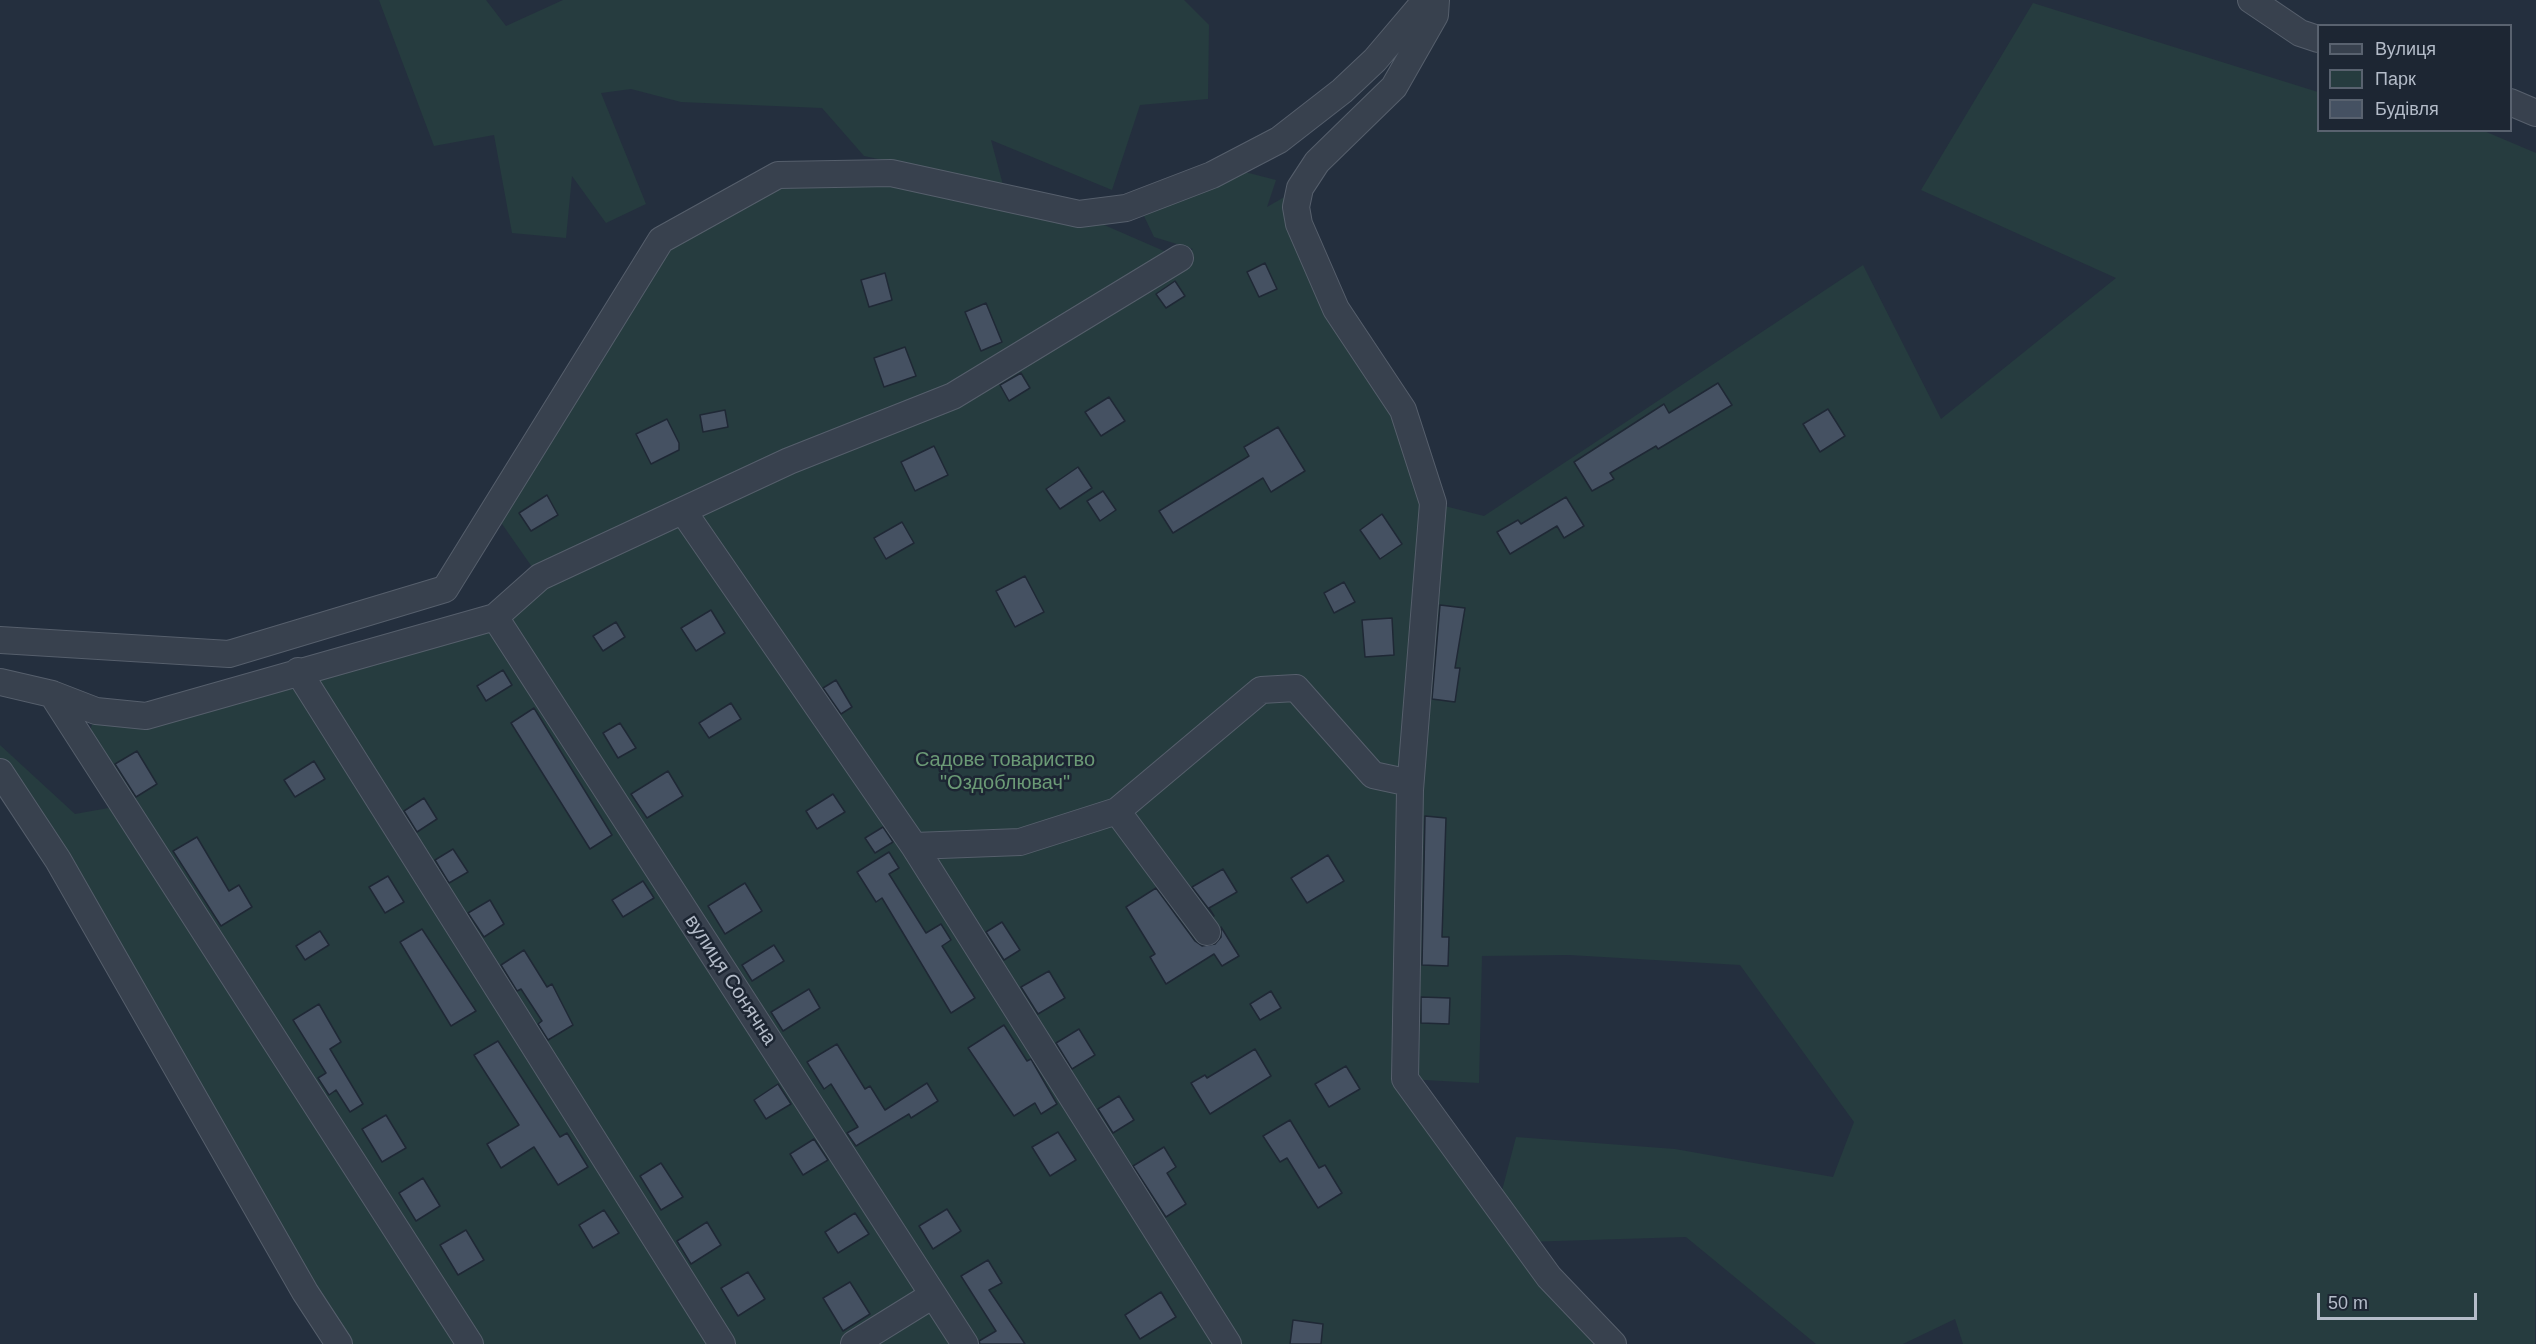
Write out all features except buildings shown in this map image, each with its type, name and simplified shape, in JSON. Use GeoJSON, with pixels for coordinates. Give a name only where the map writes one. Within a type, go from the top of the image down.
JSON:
{"type":"FeatureCollection","features":[{"type":"Feature","properties":{"kind":"street"},"geometry":{"type":"LineString","coordinates":[[0,640],[229,654],[445,590],[661,240],[778,175],[891,173],[1079,214],[1126,208],[1212,175],[1279,140],[1351,84],[1376,60],[1426,0]]}},
{"type":"Feature","properties":{"kind":"street"},"geometry":{"type":"LineString","coordinates":[[1436,0],[1435,15],[1394,87],[1317,162],[1300,188],[1296,207],[1299,224],[1336,309],[1403,410],[1433,503],[1410,783],[1405,1079],[1549,1278],[1612,1344]]}},
{"type":"Feature","properties":{"kind":"street"},"geometry":{"type":"LineString","coordinates":[[2251,0],[2300,33],[2317,38]]}},
{"type":"Feature","properties":{"kind":"street"},"geometry":{"type":"LineString","coordinates":[[2512,102],[2536,113]]}},
{"type":"Feature","properties":{"kind":"street"},"geometry":{"type":"LineString","coordinates":[[2512,119],[2536,130]]}},
{"type":"Feature","properties":{"kind":"street"},"geometry":{"type":"LineString","coordinates":[[0,682],[52,694],[96,711],[146,716],[298,671],[495,617],[540,578],[789,461],[952,396],[1180,258]]}},
{"type":"Feature","properties":{"kind":"street"},"geometry":{"type":"LineString","coordinates":[[683,511],[914,846],[1228,1344]]}},
{"type":"Feature","properties":{"kind":"street","name":"вулиця Сонячна"},"geometry":{"type":"LineString","coordinates":[[495,617],[965,1344]]}},
{"type":"Feature","properties":{"kind":"street"},"geometry":{"type":"LineString","coordinates":[[298,671],[722,1344]]}},
{"type":"Feature","properties":{"kind":"street"},"geometry":{"type":"LineString","coordinates":[[914,846],[1020,842],[1117,812],[1261,690],[1296,688],[1373,775],[1410,783]]}},
{"type":"Feature","properties":{"kind":"street"},"geometry":{"type":"LineString","coordinates":[[52,694],[470,1344]]}},
{"type":"Feature","properties":{"kind":"street"},"geometry":{"type":"LineString","coordinates":[[0,772],[58,860],[305,1292],[339,1344]]}},
{"type":"Feature","properties":{"kind":"street"},"geometry":{"type":"LineString","coordinates":[[1117,812],[1207,932]]}},
{"type":"Feature","properties":{"kind":"street"},"geometry":{"type":"LineString","coordinates":[[854,1344],[933,1295]]}},
{"type":"Feature","properties":{"kind":"green space"},"geometry":{"type":"Polygon","coordinates":[[[379,0],[486,0],[506,26],[563,0],[1184,0],[1209,25],[1208,99],[1140,105],[1112,190],[991,140],[1003,185],[864,156],[822,108],[681,102],[631,89],[601,93],[646,204],[606,223],[572,176],[566,238],[512,233],[494,135],[434,146],[379,0]]]}},
{"type":"Feature","properties":{"kind":"green space","name":"Садове товариство \"Оздоблювач\""},"geometry":{"type":"Polygon","coordinates":[[[2033,3],[2317,92],[2317,132],[2486,132],[2536,153],[2535,1344],[1963,1344],[1955,1319],[1903,1344],[1816,1344],[1686,1237],[1524,1242],[1615,1344],[339,1344],[0,772],[0,745],[75,814],[125,805],[86,744],[96,711],[146,716],[496,617],[539,577],[493,511],[661,240],[778,175],[891,173],[1079,214],[1180,258],[1193,249],[1154,237],[1144,216],[1241,171],[1276,180],[1267,207],[1300,188],[1296,207],[1403,410],[1433,503],[1484,516],[1863,265],[1941,419],[2116,278],[1921,190],[2033,3]],[[1569,955],[1482,956],[1479,1083],[1406,1079],[1498,1206],[1516,1137],[1675,1149],[1833,1177],[1854,1122],[1740,965],[1569,955]]]}}]}
